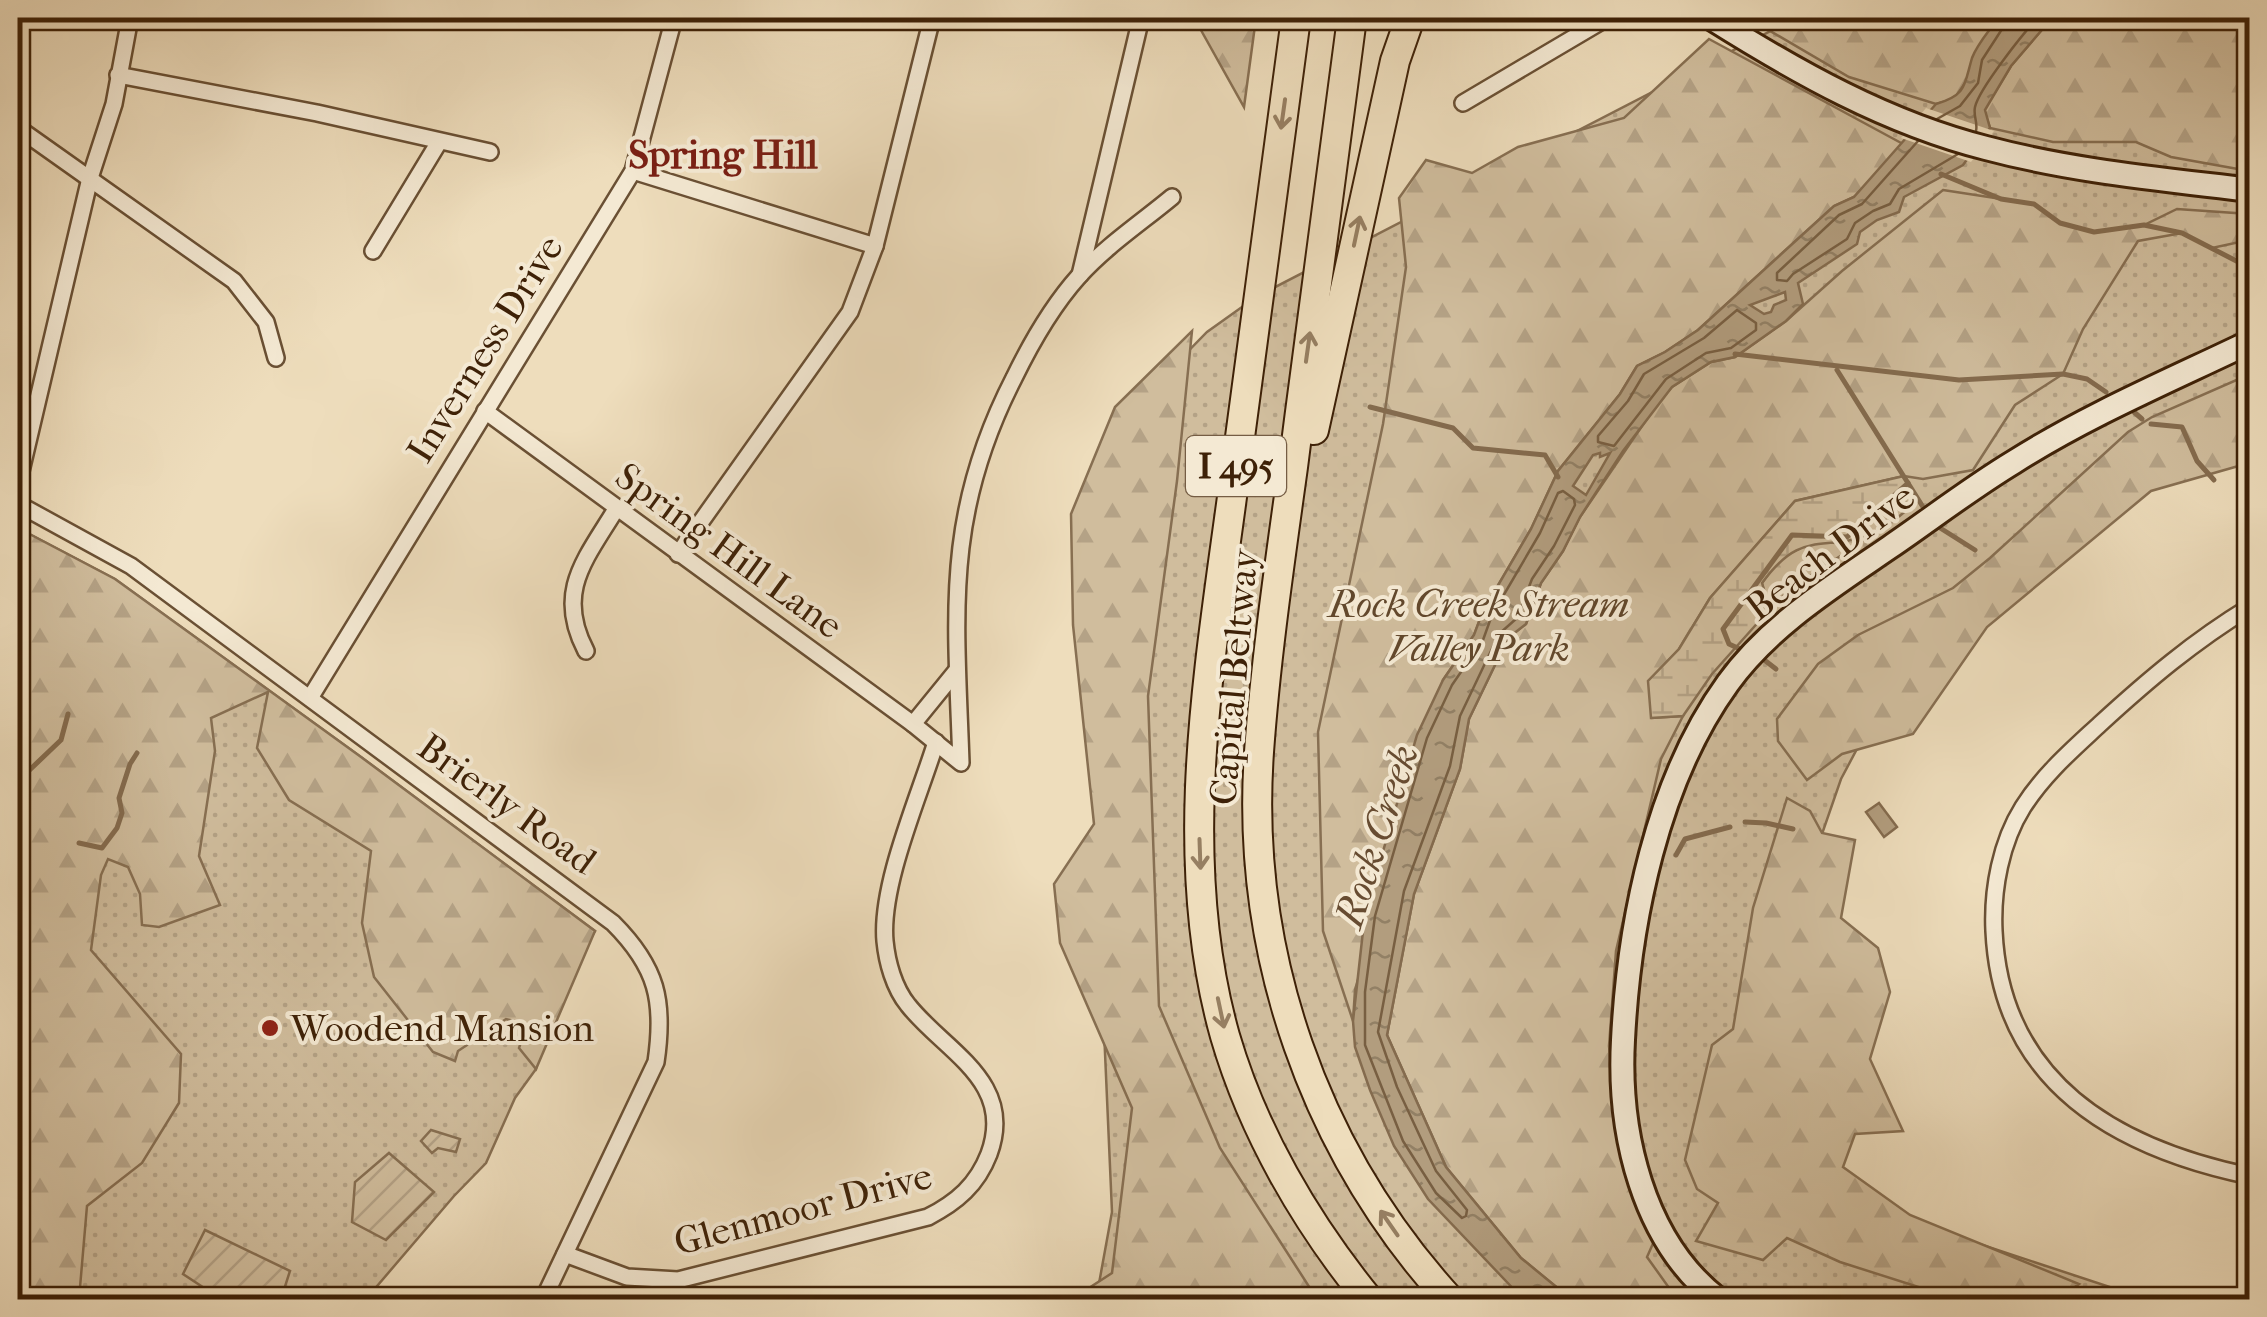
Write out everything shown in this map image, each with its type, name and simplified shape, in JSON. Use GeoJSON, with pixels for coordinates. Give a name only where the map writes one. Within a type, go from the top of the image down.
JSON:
{"type":"FeatureCollection","features":[{"type":"Feature","properties":{"kind":"highway","name":"Capital Beltway"},"geometry":{"type":"LineString","coordinates":[[1296,18],[1204,733],[1199,822],[1202,896],[1226,1037],[1258,1123],[1290,1187],[1334,1256],[1369,1300]]}},
{"type":"Feature","properties":{"kind":"highway","name":"Capital Beltway"},"geometry":{"type":"LineString","coordinates":[[1352,18],[1273,617],[1259,754],[1258,821],[1268,926],[1289,1025],[1319,1104],[1347,1159],[1388,1224],[1450,1300]]}},
{"type":"Feature","properties":{"kind":"highway"},"geometry":{"type":"LineString","coordinates":[[1273,617],[1375,150],[1410,18]]}},
{"type":"Feature","properties":{"kind":"street"},"geometry":{"type":"LineString","coordinates":[[18,484],[90,178],[114,104],[130,18]]}},
{"type":"Feature","properties":{"kind":"street","name":"Inverness Drive"},"geometry":{"type":"LineString","coordinates":[[310,698],[633,170],[674,18]]}},
{"type":"Feature","properties":{"kind":"street"},"geometry":{"type":"LineString","coordinates":[[678,554],[850,312],[875,246],[932,18]]}},
{"type":"Feature","properties":{"kind":"street"},"geometry":{"type":"LineString","coordinates":[[1080,275],[1140,18]]}},
{"type":"Feature","properties":{"kind":"street"},"geometry":{"type":"LineString","coordinates":[[1463,103],[1608,18]]}},
{"type":"Feature","properties":{"kind":"street"},"geometry":{"type":"LineString","coordinates":[[1711,18],[1834,91],[1982,148],[2074,167],[2250,190]]}},
{"type":"Feature","properties":{"kind":"street"},"geometry":{"type":"LineString","coordinates":[[118,75],[302,110],[490,152]]}},
{"type":"Feature","properties":{"kind":"street"},"geometry":{"type":"LineString","coordinates":[[18,128],[234,281],[266,322],[276,358]]}},
{"type":"Feature","properties":{"kind":"street"},"geometry":{"type":"LineString","coordinates":[[373,250],[439,142]]}},
{"type":"Feature","properties":{"kind":"street"},"geometry":{"type":"LineString","coordinates":[[633,170],[875,246]]}},
{"type":"Feature","properties":{"kind":"street"},"geometry":{"type":"LineString","coordinates":[[936,742],[961,763],[956,597],[959,550],[978,457],[1022,360],[1080,275],[1172,197]]}},
{"type":"Feature","properties":{"kind":"street","name":"Beach Drive"},"geometry":{"type":"LineString","coordinates":[[1719,1300],[1682,1262],[1662,1234],[1645,1198],[1625,1112],[1622,1057],[1628,968],[1670,796],[1688,748],[1730,680],[1757,650],[1825,591],[2015,460],[2250,342]]}},
{"type":"Feature","properties":{"kind":"street","name":"Spring Hill Lane"},"geometry":{"type":"LineString","coordinates":[[485,411],[936,742]]}},
{"type":"Feature","properties":{"kind":"street","name":"Brierly Road"},"geometry":{"type":"LineString","coordinates":[[18,504],[131,566],[614,923],[636,946],[651,972],[660,1006],[656,1062],[543,1300]]}},
{"type":"Feature","properties":{"kind":"street"},"geometry":{"type":"LineString","coordinates":[[586,651],[572,625],[572,598],[584,561],[616,509]]}},
{"type":"Feature","properties":{"kind":"street"},"geometry":{"type":"LineString","coordinates":[[2250,608],[2208,632],[2165,664],[2049,771],[2021,810],[2002,854],[1993,911],[2004,996],[2043,1072],[2080,1106],[2119,1133],[2170,1153],[2250,1176]]}},
{"type":"Feature","properties":{"kind":"street"},"geometry":{"type":"LineString","coordinates":[[914,724],[957,670]]}},
{"type":"Feature","properties":{"kind":"street","name":"Glenmoor Drive"},"geometry":{"type":"LineString","coordinates":[[565,1254],[627,1277],[678,1280],[928,1217],[954,1204],[981,1175],[994,1141],[988,1091],[970,1064],[905,1002],[891,973],[884,940],[886,906],[936,742]]}},
{"type":"Feature","properties":{"kind":"green space"},"geometry":{"type":"Polygon","coordinates":[[[1197,18],[1256,18],[1244,107],[1197,23],[1197,18]]]}},
{"type":"Feature","properties":{"kind":"green space"},"geometry":{"type":"Polygon","coordinates":[[[1748,18],[1998,18],[1973,57],[1970,76],[1954,99],[1936,104],[1849,77],[1748,18]]]}},
{"type":"Feature","properties":{"kind":"green space","name":"Rock Creek Stream Valley Park"},"geometry":{"type":"Polygon","coordinates":[[[1769,18],[2249,18],[2249,434],[2105,511],[1858,747],[1841,779],[1823,831],[1785,1004],[1835,1171],[1910,1221],[2146,1299],[1096,1300],[1112,1212],[1085,598],[1165,375],[1207,332],[1256,297],[1780,26],[1769,18]]]}},
{"type":"Feature","properties":{"kind":"green space"},"geometry":{"type":"Polygon","coordinates":[[[2052,18],[2249,18],[2249,171],[2171,157],[2136,142],[2053,142],[1990,128],[1984,110],[2011,66],[2052,18]]]}},
{"type":"Feature","properties":{"kind":"green space"},"geometry":{"type":"Polygon","coordinates":[[[1709,39],[1903,144],[1854,197],[1834,206],[1698,330],[1637,366],[1620,394],[1558,471],[1474,635],[1443,680],[1355,990],[1353,1021],[1323,931],[1318,732],[1383,424],[1406,267],[1399,198],[1426,160],[1472,173],[1518,147],[1624,118],[1709,39]]]}},
{"type":"Feature","properties":{"kind":"green space"},"geometry":{"type":"Polygon","coordinates":[[[1943,190],[2034,204],[2060,223],[2094,232],[2144,225],[2177,209],[2249,214],[2249,240],[2212,248],[2182,233],[2138,241],[2083,329],[2063,374],[2015,405],[1973,470],[1923,479],[1904,476],[1795,501],[1710,598],[1679,649],[1649,681],[1652,718],[1683,716],[1661,759],[1616,951],[1609,1046],[1618,1137],[1655,1239],[1647,1257],[1677,1299],[1571,1299],[1521,1258],[1446,1167],[1387,1035],[1414,894],[1460,769],[1469,719],[1508,638],[1526,624],[1541,583],[1580,517],[1672,387],[1711,362],[1735,357],[1786,321],[1943,190]]]}},
{"type":"Feature","properties":{"kind":"green space"},"geometry":{"type":"Polygon","coordinates":[[[1192,331],[1177,481],[1148,696],[1159,1006],[1220,1148],[1317,1299],[1072,1299],[1112,1273],[1132,1108],[1060,943],[1054,884],[1094,824],[1073,625],[1071,514],[1115,407],[1192,331]]]}},
{"type":"Feature","properties":{"kind":"green space"},"geometry":{"type":"Polygon","coordinates":[[[2241,378],[2249,386],[2249,463],[2151,491],[1987,627],[1913,734],[1842,754],[1807,780],[1778,741],[1777,719],[1818,664],[1858,635],[1953,588],[2128,432],[2152,417],[2241,378]]]}},
{"type":"Feature","properties":{"kind":"green space"},"geometry":{"type":"Polygon","coordinates":[[[1904,476],[1919,500],[1874,533],[1801,548],[1789,555],[1762,583],[1770,609],[1712,674],[1683,716],[1651,718],[1648,681],[1679,649],[1710,598],[1795,501],[1904,476]]]}},
{"type":"Feature","properties":{"kind":"green space"},"geometry":{"type":"Polygon","coordinates":[[[18,528],[115,579],[595,931],[545,1011],[536,1069],[515,1098],[486,1163],[366,1299],[18,1299],[18,528]]]}},
{"type":"Feature","properties":{"kind":"green space"},"geometry":{"type":"Polygon","coordinates":[[[18,528],[115,579],[595,931],[536,1069],[519,1048],[527,1024],[506,1019],[458,1051],[455,1061],[433,1052],[374,977],[362,923],[371,851],[289,800],[257,748],[268,692],[211,718],[215,751],[199,856],[220,905],[159,927],[142,925],[140,894],[128,867],[108,859],[101,875],[91,950],[181,1054],[179,1103],[142,1163],[87,1206],[79,1299],[18,1299],[18,528]]]}},
{"type":"Feature","properties":{"kind":"green space"},"geometry":{"type":"Polygon","coordinates":[[[1877,532],[1790,589],[1768,611],[1762,583],[1779,559],[1813,542],[1838,543],[1877,532]]]}},
{"type":"Feature","properties":{"kind":"green space"},"geometry":{"type":"Polygon","coordinates":[[[1787,798],[1810,811],[1822,833],[1855,840],[1841,918],[1878,948],[1890,992],[1870,1059],[1903,1131],[1855,1134],[1843,1167],[1910,1215],[2079,1284],[2058,1299],[1956,1299],[1840,1262],[1787,1238],[1763,1260],[1696,1241],[1718,1203],[1697,1189],[1685,1160],[1712,1045],[1733,1029],[1753,908],[1787,798]]]}},
{"type":"Feature","properties":{"kind":"green space"},"geometry":{"type":"Polygon","coordinates":[[[431,1130],[460,1139],[456,1152],[438,1148],[432,1153],[421,1141],[431,1130]]]}},
{"type":"Feature","properties":{"kind":"green space"},"geometry":{"type":"Polygon","coordinates":[[[389,1153],[434,1192],[386,1240],[352,1222],[355,1182],[389,1153]]]}},
{"type":"Feature","properties":{"kind":"green space"},"geometry":{"type":"Polygon","coordinates":[[[205,1230],[290,1271],[281,1299],[221,1299],[183,1274],[205,1230]]]}},
{"type":"Feature","properties":{"kind":"water","name":"Rock Creek"},"geometry":{"type":"Polygon","coordinates":[[[1998,18],[2052,18],[2011,66],[1985,110],[1990,128],[1963,165],[1904,197],[1899,212],[1877,220],[1860,232],[1857,244],[1798,283],[1803,304],[1786,321],[1735,357],[1711,362],[1672,387],[1623,451],[1580,517],[1541,583],[1526,624],[1508,638],[1469,719],[1460,769],[1414,894],[1387,1035],[1446,1167],[1521,1258],[1571,1299],[1523,1299],[1428,1199],[1394,1146],[1355,1047],[1353,1021],[1365,913],[1417,735],[1443,680],[1474,635],[1483,611],[1531,529],[1558,471],[1620,394],[1637,366],[1698,330],[1834,206],[1854,197],[1936,104],[1959,93],[1974,53],[1998,18]],[[1785,292],[1750,305],[1764,314],[1771,312],[1774,305],[1786,300],[1785,292]],[[1600,453],[1593,455],[1573,486],[1586,495],[1610,453],[1600,457],[1600,453]]]}},
{"type":"Feature","properties":{"kind":"water"},"geometry":{"type":"Polygon","coordinates":[[[1879,803],[1897,827],[1884,837],[1866,812],[1879,803]]]}},
{"type":"Feature","properties":{"kind":"pier"},"geometry":{"type":"Polygon","coordinates":[[[1926,108],[1994,131],[1971,162],[1901,138],[1926,108]]]}},
{"type":"Feature","properties":{"kind":"waterway"},"geometry":{"type":"LineString","coordinates":[[1941,174],[2001,199],[2034,204],[2060,223],[2094,232],[2144,225],[2182,233],[2250,268]]}},
{"type":"Feature","properties":{"kind":"waterway"},"geometry":{"type":"LineString","coordinates":[[1735,354],[1959,380],[2063,374],[2087,379],[2106,392]]}},
{"type":"Feature","properties":{"kind":"waterway"},"geometry":{"type":"LineString","coordinates":[[1837,370],[1923,507]]}},
{"type":"Feature","properties":{"kind":"waterway"},"geometry":{"type":"LineString","coordinates":[[1370,407],[1453,428],[1473,448],[1545,455],[1558,477]]}},
{"type":"Feature","properties":{"kind":"waterway"},"geometry":{"type":"LineString","coordinates":[[2134,412],[2142,419]]}},
{"type":"Feature","properties":{"kind":"waterway"},"geometry":{"type":"LineString","coordinates":[[2151,424],[2182,427],[2197,461],[2214,480]]}},
{"type":"Feature","properties":{"kind":"waterway"},"geometry":{"type":"LineString","coordinates":[[1742,650],[1729,644],[1723,629],[1792,535],[1847,537],[1908,483]]}},
{"type":"Feature","properties":{"kind":"waterway"},"geometry":{"type":"LineString","coordinates":[[1937,526],[1975,550]]}},
{"type":"Feature","properties":{"kind":"waterway"},"geometry":{"type":"LineString","coordinates":[[1763,659],[1776,669]]}},
{"type":"Feature","properties":{"kind":"waterway"},"geometry":{"type":"LineString","coordinates":[[18,781],[61,740],[68,714]]}},
{"type":"Feature","properties":{"kind":"waterway"},"geometry":{"type":"LineString","coordinates":[[79,843],[102,848],[117,828],[122,813],[119,798],[137,753]]}},
{"type":"Feature","properties":{"kind":"waterway"},"geometry":{"type":"LineString","coordinates":[[1745,822],[1793,829]]}},
{"type":"Feature","properties":{"kind":"waterway"},"geometry":{"type":"LineString","coordinates":[[1676,855],[1685,839],[1730,827]]}},
{"type":"Feature","properties":{"kind":"place","name":"Woodend Mansion"},"geometry":{"type":"Point","coordinates":[270,1028]}},
{"type":"Feature","properties":{"kind":"district","name":"Spring Hill"},"geometry":{"type":"Point","coordinates":[723,155]}}]}
